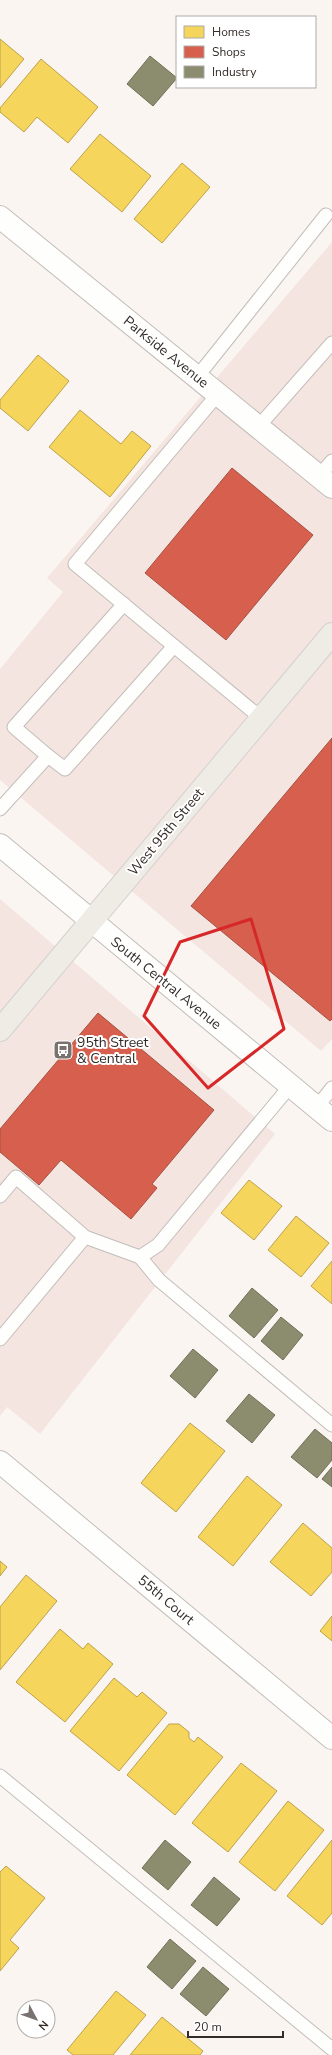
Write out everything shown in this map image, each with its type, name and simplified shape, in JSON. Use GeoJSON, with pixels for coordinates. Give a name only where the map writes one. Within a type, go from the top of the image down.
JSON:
{"type":"FeatureCollection","features":[{"type":"Feature","properties":{"kind":"main road","name":"West 95th Street"},"geometry":{"type":"LineString","coordinates":[[0,1030],[92,922],[261,718],[329,643]]}},
{"type":"Feature","properties":{"kind":"street","name":"Parkside Avenue"},"geometry":{"type":"LineString","coordinates":[[0,217],[258,427],[328,475]]}},
{"type":"Feature","properties":{"kind":"street","name":"South Central Avenue"},"geometry":{"type":"LineString","coordinates":[[0,845],[324,1113]]}},
{"type":"Feature","properties":{"kind":"street","name":"55th Court"},"geometry":{"type":"LineString","coordinates":[[0,1462],[332,1738]]}},
{"type":"Feature","properties":{"kind":"lane"},"geometry":{"type":"LineString","coordinates":[[197,377],[326,215]]}},
{"type":"Feature","properties":{"kind":"lane"},"geometry":{"type":"LineString","coordinates":[[258,427],[332,343]]}},
{"type":"Feature","properties":{"kind":"lane"},"geometry":{"type":"LineString","coordinates":[[218,394],[75,564],[261,718]]}},
{"type":"Feature","properties":{"kind":"lane"},"geometry":{"type":"LineString","coordinates":[[124,604],[14,726],[48,756],[65,769],[174,646]]}},
{"type":"Feature","properties":{"kind":"lane"},"geometry":{"type":"LineString","coordinates":[[0,809],[48,756]]}},
{"type":"Feature","properties":{"kind":"lane"},"geometry":{"type":"LineString","coordinates":[[140,1257],[158,1245],[291,1086]]}},
{"type":"Feature","properties":{"kind":"lane"},"geometry":{"type":"LineString","coordinates":[[324,1113],[332,1088]]}},
{"type":"Feature","properties":{"kind":"lane"},"geometry":{"type":"LineString","coordinates":[[0,1196],[16,1177],[85,1237],[140,1257],[159,1280],[332,1425]]}},
{"type":"Feature","properties":{"kind":"lane"},"geometry":{"type":"LineString","coordinates":[[0,1339],[85,1237]]}},
{"type":"Feature","properties":{"kind":"lane"},"geometry":{"type":"LineString","coordinates":[[0,1776],[332,2049]]}},
{"type":"Feature","properties":{"kind":"highlighted area"},"geometry":{"type":"Polygon","coordinates":[[[251,919],[284,1029],[208,1088],[144,1016],[180,942],[251,919]]]}},
{"type":"Feature","properties":{"kind":"shaded area"},"geometry":{"type":"Polygon","coordinates":[[[332,242],[332,1039],[321,1051],[0,780],[0,669],[63,592],[47,578],[332,242]]]}},
{"type":"Feature","properties":{"kind":"shaded area"},"geometry":{"type":"Polygon","coordinates":[[[0,899],[275,1134],[40,1434],[7,1407],[0,1416],[0,899]]]}},
{"type":"Feature","properties":{"kind":"building: Homes"},"geometry":{"type":"Polygon","coordinates":[[[0,39],[24,59],[0,88],[0,39]]]}},
{"type":"Feature","properties":{"kind":"building: Homes"},"geometry":{"type":"Polygon","coordinates":[[[41,59],[98,107],[68,143],[37,117],[24,132],[0,112],[0,108],[41,59]]]}},
{"type":"Feature","properties":{"kind":"building: Homes"},"geometry":{"type":"Polygon","coordinates":[[[100,134],[151,176],[122,212],[70,169],[100,134]]]}},
{"type":"Feature","properties":{"kind":"building: Homes"},"geometry":{"type":"Polygon","coordinates":[[[182,163],[210,187],[162,243],[134,219],[182,163]]]}},
{"type":"Feature","properties":{"kind":"building: Homes"},"geometry":{"type":"Polygon","coordinates":[[[38,355],[69,381],[28,431],[0,408],[0,400],[38,355]]]}},
{"type":"Feature","properties":{"kind":"building: Homes"},"geometry":{"type":"Polygon","coordinates":[[[80,410],[121,444],[132,431],[151,446],[110,497],[49,447],[80,410]]]}},
{"type":"Feature","properties":{"kind":"building: Homes"},"geometry":{"type":"Polygon","coordinates":[[[249,1180],[282,1206],[254,1240],[221,1213],[249,1180]]]}},
{"type":"Feature","properties":{"kind":"building: Homes"},"geometry":{"type":"Polygon","coordinates":[[[296,1216],[329,1243],[301,1277],[268,1250],[296,1216]]]}},
{"type":"Feature","properties":{"kind":"building: Homes"},"geometry":{"type":"Polygon","coordinates":[[[332,1261],[332,1304],[311,1286],[332,1261]]]}},
{"type":"Feature","properties":{"kind":"building: Homes"},"geometry":{"type":"Polygon","coordinates":[[[190,1423],[225,1451],[176,1512],[141,1483],[190,1423]]]}},
{"type":"Feature","properties":{"kind":"building: Homes"},"geometry":{"type":"Polygon","coordinates":[[[247,1476],[282,1505],[233,1566],[198,1537],[247,1476]]]}},
{"type":"Feature","properties":{"kind":"building: Homes"},"geometry":{"type":"Polygon","coordinates":[[[303,1523],[332,1548],[332,1572],[311,1596],[270,1562],[303,1523]]]}},
{"type":"Feature","properties":{"kind":"building: Homes"},"geometry":{"type":"Polygon","coordinates":[[[0,1561],[7,1567],[0,1576],[0,1561]]]}},
{"type":"Feature","properties":{"kind":"building: Homes"},"geometry":{"type":"Polygon","coordinates":[[[26,1575],[57,1601],[0,1670],[0,1607],[26,1575]]]}},
{"type":"Feature","properties":{"kind":"building: Homes"},"geometry":{"type":"Polygon","coordinates":[[[332,1616],[332,1641],[320,1631],[332,1616]]]}},
{"type":"Feature","properties":{"kind":"building: Homes"},"geometry":{"type":"Polygon","coordinates":[[[60,1629],[83,1649],[88,1643],[113,1664],[65,1722],[16,1682],[60,1629]]]}},
{"type":"Feature","properties":{"kind":"building: Homes"},"geometry":{"type":"Polygon","coordinates":[[[114,1678],[137,1697],[142,1692],[167,1713],[119,1771],[70,1731],[114,1678]]]}},
{"type":"Feature","properties":{"kind":"building: Homes"},"geometry":{"type":"Polygon","coordinates":[[[169,1724],[179,1724],[189,1732],[189,1738],[194,1742],[198,1737],[223,1757],[175,1815],[127,1775],[169,1724]]]}},
{"type":"Feature","properties":{"kind":"building: Homes"},"geometry":{"type":"Polygon","coordinates":[[[241,1763],[277,1791],[228,1852],[192,1823],[241,1763]]]}},
{"type":"Feature","properties":{"kind":"building: Homes"},"geometry":{"type":"Polygon","coordinates":[[[288,1801],[324,1830],[275,1891],[239,1862],[288,1801]]]}},
{"type":"Feature","properties":{"kind":"building: Homes"},"geometry":{"type":"Polygon","coordinates":[[[332,1840],[332,1913],[322,1925],[287,1896],[332,1840]]]}},
{"type":"Feature","properties":{"kind":"building: Homes"},"geometry":{"type":"Polygon","coordinates":[[[6,1866],[45,1898],[10,1940],[19,1948],[0,1971],[0,1872],[6,1866]]]}},
{"type":"Feature","properties":{"kind":"building: Homes"},"geometry":{"type":"Polygon","coordinates":[[[116,1991],[146,2015],[113,2055],[73,2055],[67,2050],[116,1991]]]}},
{"type":"Feature","properties":{"kind":"building: Homes"},"geometry":{"type":"Polygon","coordinates":[[[162,2017],[203,2051],[200,2055],[130,2055],[162,2017]]]}},
{"type":"Feature","properties":{"kind":"building: Shops"},"geometry":{"type":"Polygon","coordinates":[[[232,468],[313,535],[226,640],[145,573],[232,468]]]}},
{"type":"Feature","properties":{"kind":"building: Shops"},"geometry":{"type":"Polygon","coordinates":[[[332,738],[332,1019],[330,1021],[191,906],[332,738]]]}},
{"type":"Feature","properties":{"kind":"building: Shops"},"geometry":{"type":"Polygon","coordinates":[[[98,1013],[214,1110],[152,1184],[157,1188],[131,1219],[61,1160],[39,1185],[0,1152],[0,1129],[98,1013]]]}},
{"type":"Feature","properties":{"kind":"building: Industry"},"geometry":{"type":"Polygon","coordinates":[[[150,56],[176,77],[176,79],[153,106],[127,84],[150,56]]]}},
{"type":"Feature","properties":{"kind":"building: Industry"},"geometry":{"type":"Polygon","coordinates":[[[252,1288],[278,1310],[254,1338],[229,1316],[252,1288]]]}},
{"type":"Feature","properties":{"kind":"building: Industry"},"geometry":{"type":"Polygon","coordinates":[[[281,1317],[303,1335],[283,1360],[261,1341],[281,1317]]]}},
{"type":"Feature","properties":{"kind":"building: Industry"},"geometry":{"type":"Polygon","coordinates":[[[193,1349],[218,1370],[195,1398],[170,1376],[193,1349]]]}},
{"type":"Feature","properties":{"kind":"building: Industry"},"geometry":{"type":"Polygon","coordinates":[[[249,1394],[275,1415],[252,1443],[226,1421],[249,1394]]]}},
{"type":"Feature","properties":{"kind":"building: Industry"},"geometry":{"type":"Polygon","coordinates":[[[315,1429],[332,1443],[332,1460],[317,1478],[291,1457],[315,1429]]]}},
{"type":"Feature","properties":{"kind":"building: Industry"},"geometry":{"type":"Polygon","coordinates":[[[332,1467],[332,1487],[322,1479],[332,1467]]]}},
{"type":"Feature","properties":{"kind":"building: Industry"},"geometry":{"type":"Polygon","coordinates":[[[165,1840],[191,1862],[168,1890],[142,1868],[165,1840]]]}},
{"type":"Feature","properties":{"kind":"building: Industry"},"geometry":{"type":"Polygon","coordinates":[[[214,1877],[240,1899],[217,1926],[191,1905],[214,1877]]]}},
{"type":"Feature","properties":{"kind":"building: Industry"},"geometry":{"type":"Polygon","coordinates":[[[170,1939],[196,1961],[172,1989],[147,1967],[170,1939]]]}},
{"type":"Feature","properties":{"kind":"building: Industry"},"geometry":{"type":"Polygon","coordinates":[[[203,1967],[229,1989],[206,2016],[180,1994],[203,1967]]]}},
{"type":"Feature","properties":{"kind":"place","name":"95th Street & Central"},"geometry":{"type":"Point","coordinates":[63,1050]}}]}
